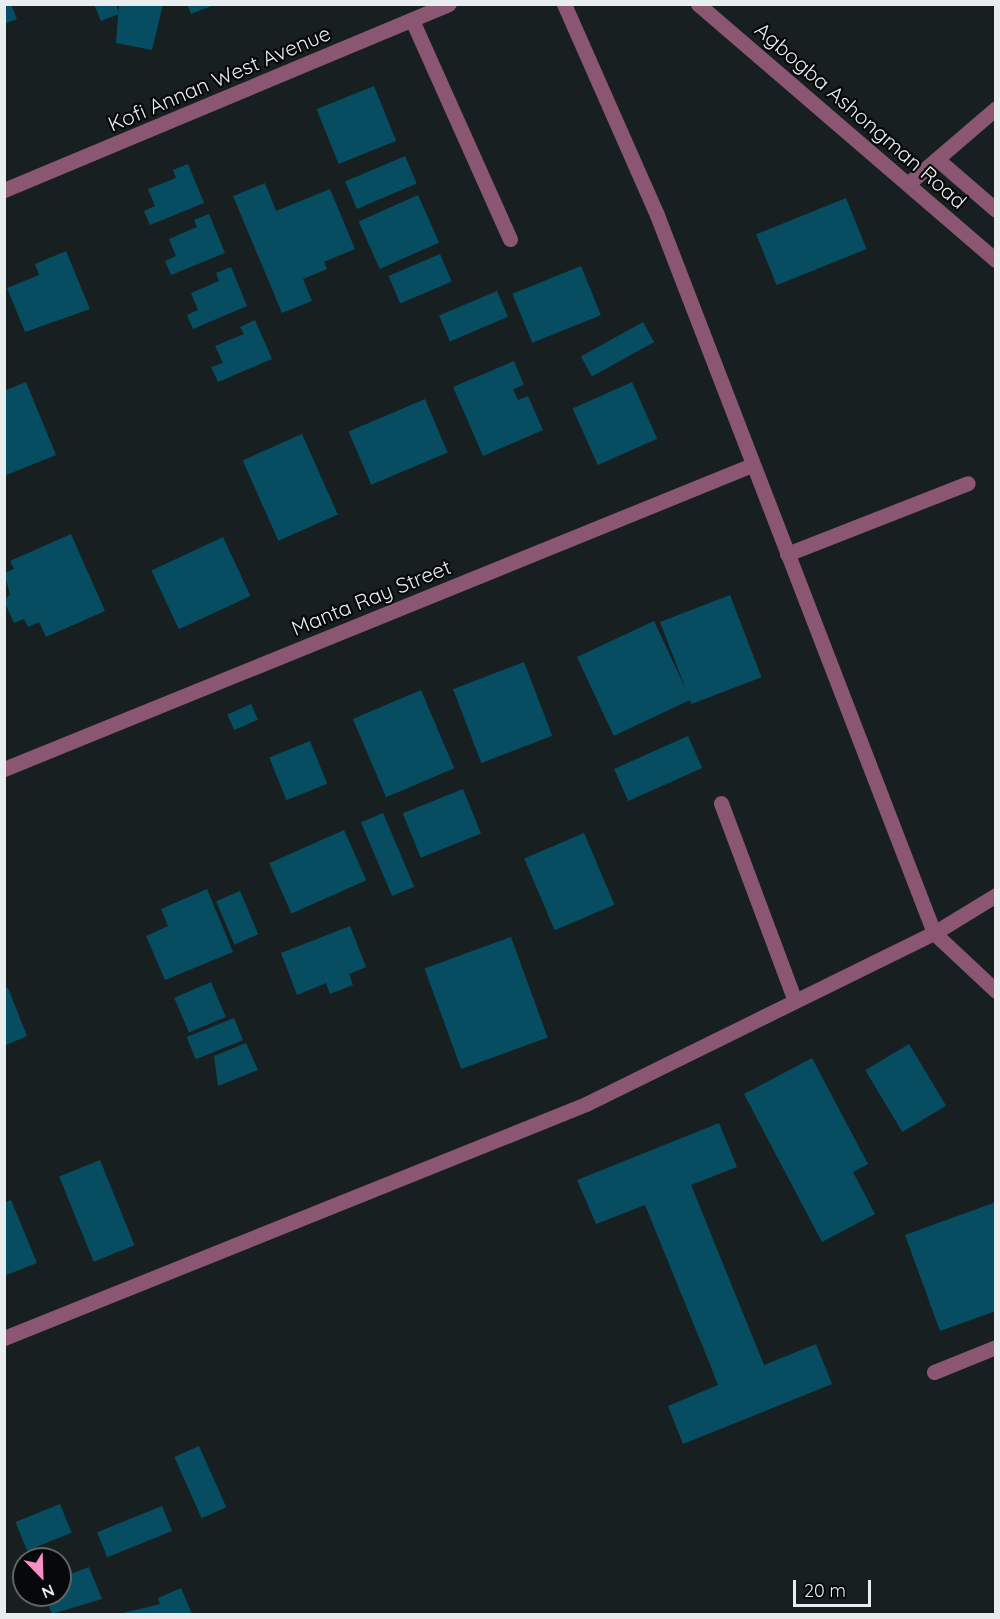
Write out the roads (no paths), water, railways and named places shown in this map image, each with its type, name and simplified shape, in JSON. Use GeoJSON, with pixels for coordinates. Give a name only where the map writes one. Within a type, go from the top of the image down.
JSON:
{"type":"FeatureCollection","features":[{"type":"Feature","properties":{"kind":"street","name":"Kofi Annan West Avenue"},"geometry":{"type":"LineString","coordinates":[[4,190],[449,4]]}},
{"type":"Feature","properties":{"kind":"street"},"geometry":{"type":"LineString","coordinates":[[564,4],[657,215],[934,933],[996,991]]}},
{"type":"Feature","properties":{"kind":"street","name":"Agbogba Ashongman Road"},"geometry":{"type":"LineString","coordinates":[[698,4],[910,182],[996,260]]}},
{"type":"Feature","properties":{"kind":"street"},"geometry":{"type":"LineString","coordinates":[[412,20],[510,239]]}},
{"type":"Feature","properties":{"kind":"street"},"geometry":{"type":"LineString","coordinates":[[910,182],[996,108]]}},
{"type":"Feature","properties":{"kind":"street"},"geometry":{"type":"LineString","coordinates":[[937,159],[996,210]]}},
{"type":"Feature","properties":{"kind":"street","name":"Manta Ray Street"},"geometry":{"type":"LineString","coordinates":[[4,769],[752,465]]}},
{"type":"Feature","properties":{"kind":"street"},"geometry":{"type":"LineString","coordinates":[[787,554],[968,483]]}},
{"type":"Feature","properties":{"kind":"street"},"geometry":{"type":"LineString","coordinates":[[721,803],[795,1001]]}},
{"type":"Feature","properties":{"kind":"street"},"geometry":{"type":"LineString","coordinates":[[4,1338],[586,1104],[934,933],[996,895]]}},
{"type":"Feature","properties":{"kind":"street"},"geometry":{"type":"LineString","coordinates":[[934,1372],[996,1347]]}}]}
